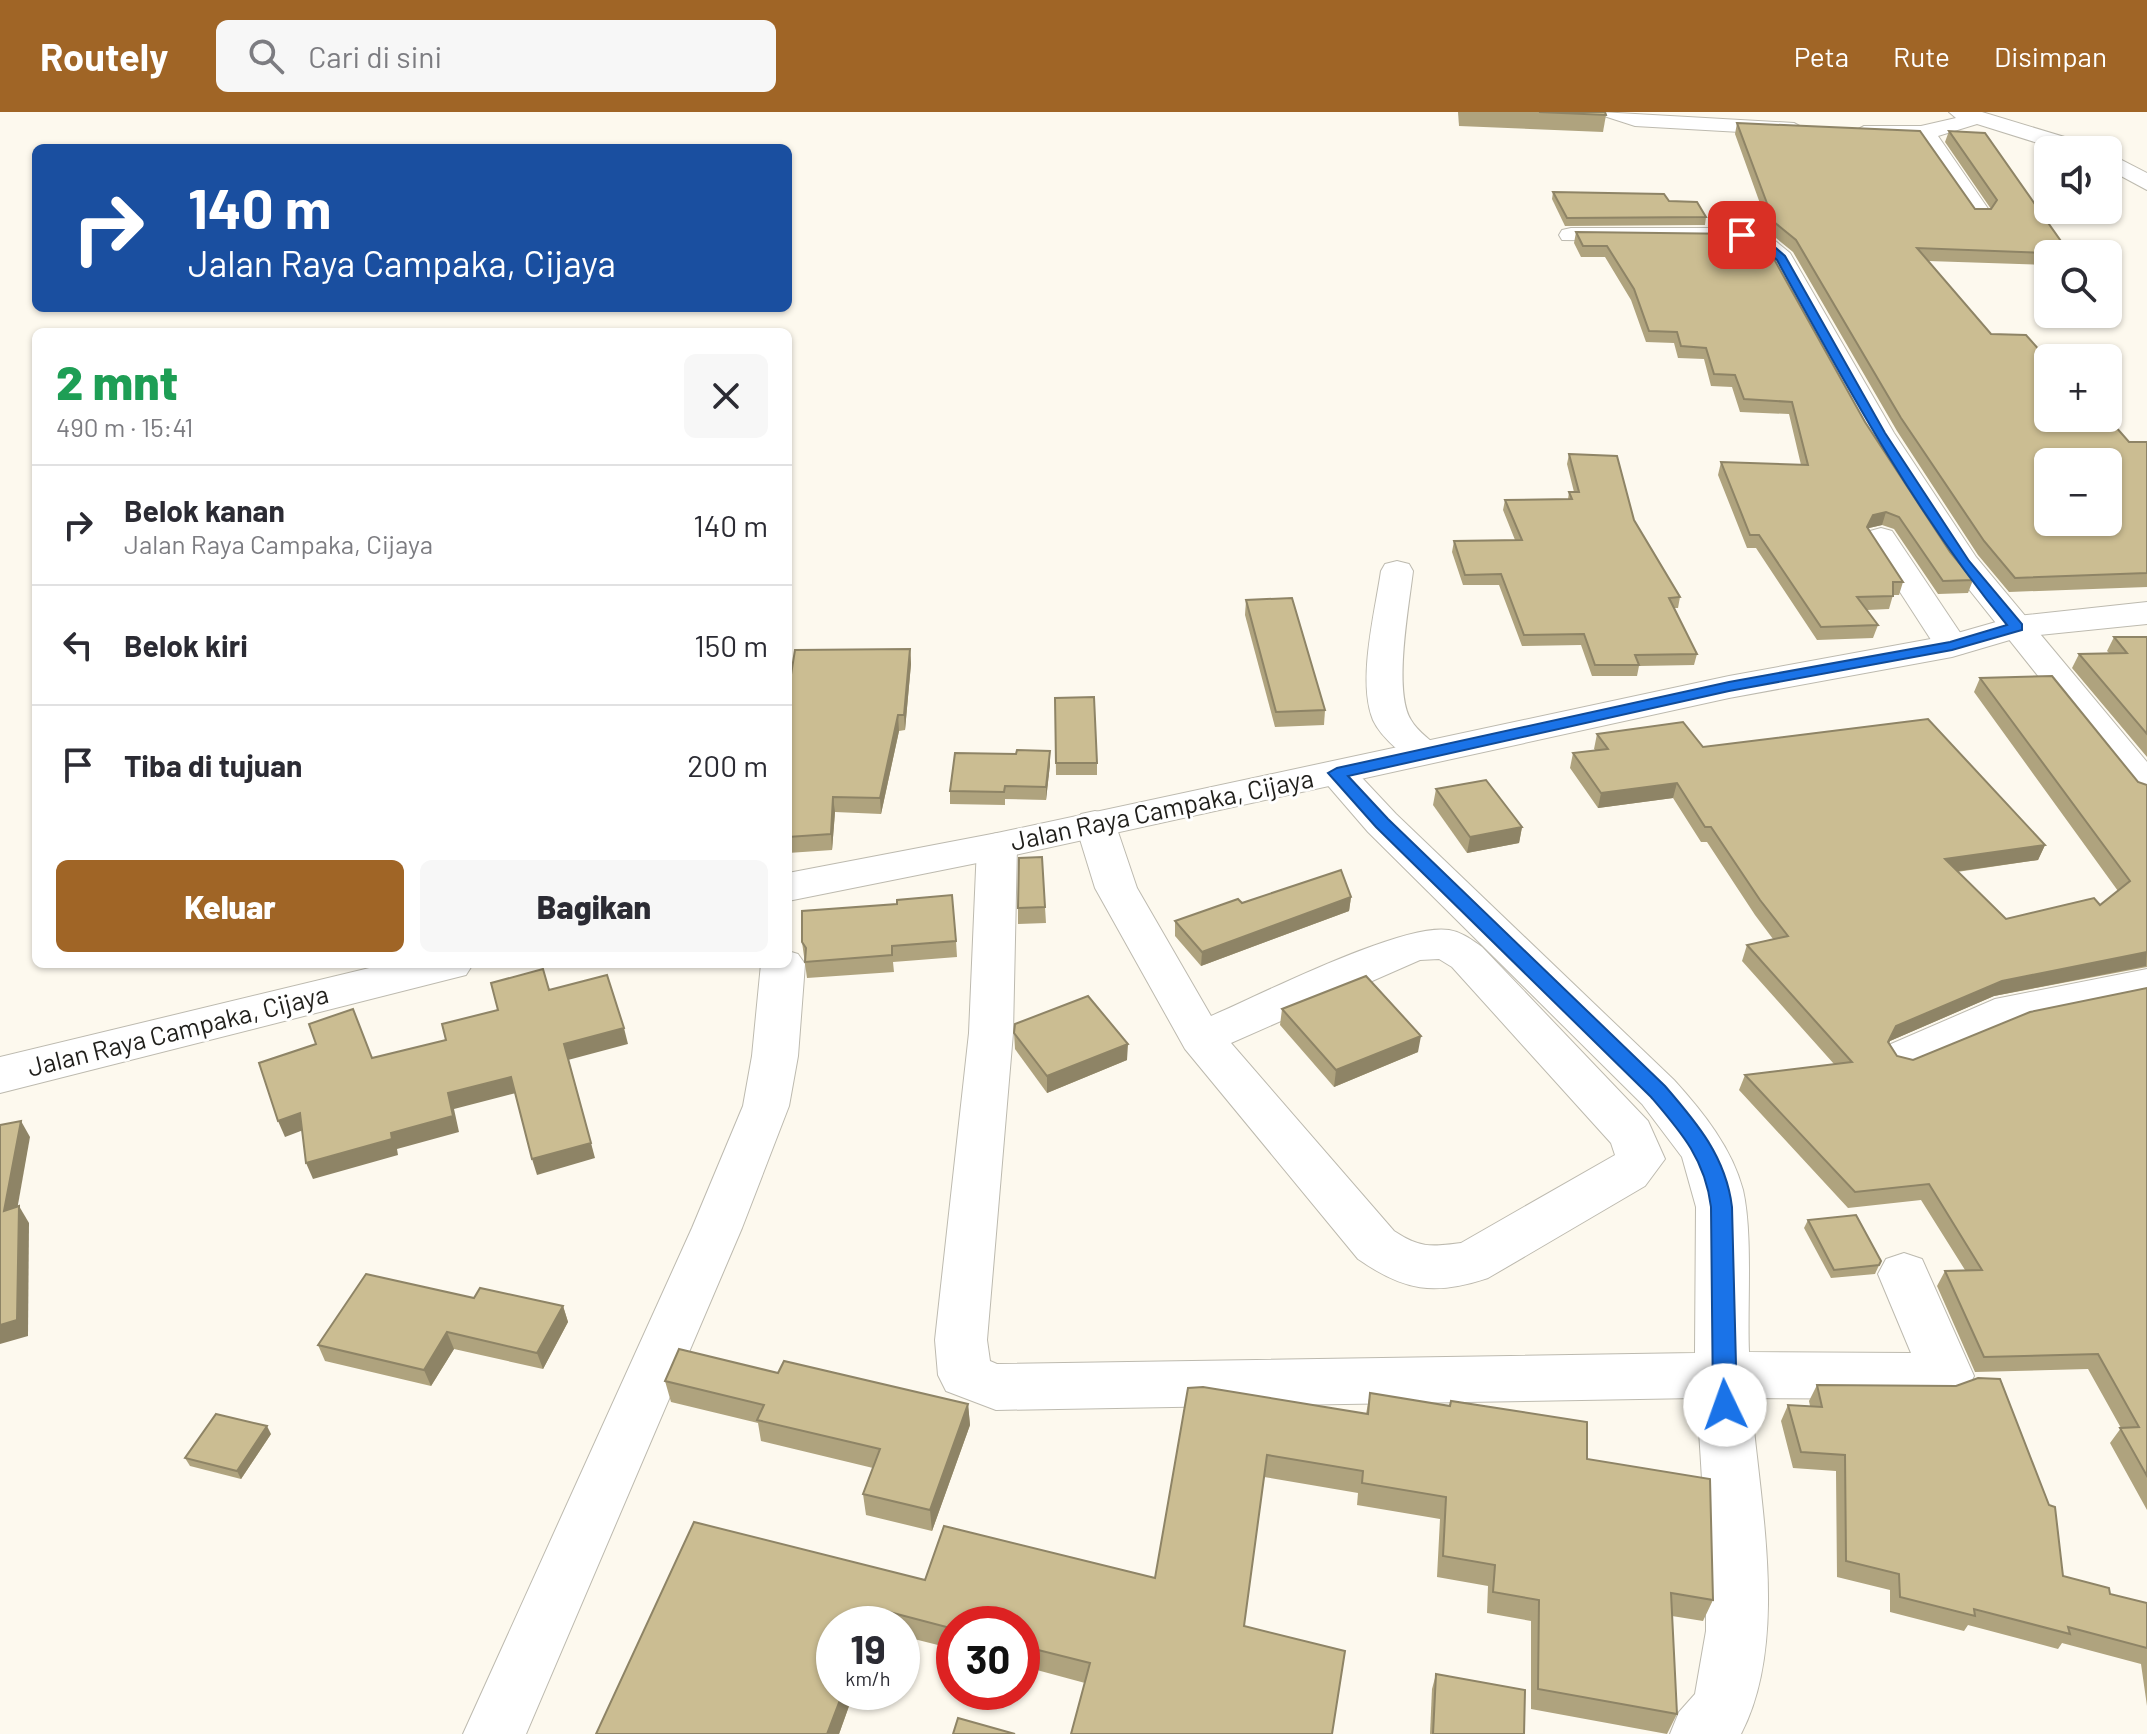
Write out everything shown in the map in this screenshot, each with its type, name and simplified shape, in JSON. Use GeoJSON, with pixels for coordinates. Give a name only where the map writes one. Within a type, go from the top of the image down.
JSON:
{"type":"FeatureCollection","features":[{"type":"Feature","properties":{"kind":"main road","name":"Jalan Raya Campaka, Cijaya"},"geometry":{"type":"LineString","coordinates":[[792,886],[997,846],[1729,687],[1952,646],[2017,627],[2147,613]]}},
{"type":"Feature","properties":{"kind":"main road","name":"Jalan Raya Campaka, Cijaya"},"geometry":{"type":"LineString","coordinates":[[0,1075],[434,968]]}},
{"type":"Feature","properties":{"kind":"street"},"geometry":{"type":"LineString","coordinates":[[1611,112],[1648,121],[1815,130]]}},
{"type":"Feature","properties":{"kind":"street"},"geometry":{"type":"LineString","coordinates":[[1845,132],[1925,133],[1954,128],[1968,114],[2038,136]]}},
{"type":"Feature","properties":{"kind":"street"},"geometry":{"type":"LineString","coordinates":[[1925,133],[1979,213]]}},
{"type":"Feature","properties":{"kind":"street"},"geometry":{"type":"LineString","coordinates":[[2122,168],[2147,183]]}},
{"type":"Feature","properties":{"kind":"street"},"geometry":{"type":"LineString","coordinates":[[1571,235],[1742,235],[1757,237],[1774,251],[1781,258],[1879,433],[1964,563],[2147,787]]}},
{"type":"Feature","properties":{"kind":"street"},"geometry":{"type":"LineString","coordinates":[[1881,538],[1952,646]]}},
{"type":"Feature","properties":{"kind":"street"},"geometry":{"type":"LineString","coordinates":[[1397,571],[1386,682],[1387,703],[1392,721],[1422,752]]}},
{"type":"Feature","properties":{"kind":"street"},"geometry":{"type":"LineString","coordinates":[[1337,773],[1382,823],[1658,1092],[1696,1136],[1718,1181],[1723,1375],[1735,1618],[1730,1675],[1722,1708],[1701,1734]]}},
{"type":"Feature","properties":{"kind":"street"},"geometry":{"type":"LineString","coordinates":[[1095,823],[1116,888],[1201,1038],[1376,1245],[1406,1265],[1433,1267],[1470,1263],[1628,1173],[1641,1159],[1631,1134],[1467,957],[1447,944],[1414,946],[1201,1038]]}},
{"type":"Feature","properties":{"kind":"street"},"geometry":{"type":"LineString","coordinates":[[997,846],[991,1033],[961,1340],[965,1375],[996,1387],[1723,1375],[1947,1376],[1904,1274]]}},
{"type":"Feature","properties":{"kind":"street"},"geometry":{"type":"LineString","coordinates":[[494,1734],[717,1228],[766,1106],[775,1056],[783,968]]}},
{"type":"Feature","properties":{"kind":"street"},"geometry":{"type":"LineString","coordinates":[[1907,1056],[2011,1010],[2147,984]]}},
{"type":"Feature","properties":{"kind":"building"},"geometry":{"type":"Polygon","coordinates":[[[1539,112],[1605,112],[1606,115],[1539,112]]]}},
{"type":"Feature","properties":{"kind":"building"},"geometry":{"type":"Polygon","coordinates":[[[1737,123],[1920,131],[1975,209],[1991,209],[1997,200],[1949,131],[1985,133],[2034,203],[2034,224],[2049,224],[2060,240],[2034,240],[2034,253],[1917,248],[1991,334],[2026,335],[2034,344],[2034,432],[2120,432],[2129,442],[2147,442],[2147,573],[2015,578],[1984,541],[1901,418],[1796,240],[1774,222],[1737,123]]]}},
{"type":"Feature","properties":{"kind":"building"},"geometry":{"type":"Polygon","coordinates":[[[1553,192],[1664,194],[1669,201],[1697,202],[1706,217],[1567,218],[1553,192]]]}},
{"type":"Feature","properties":{"kind":"building"},"geometry":{"type":"Polygon","coordinates":[[[1576,232],[1744,234],[1769,250],[1865,422],[1950,552],[1973,580],[1943,581],[1899,517],[1886,512],[1873,515],[1867,527],[1903,582],[1893,582],[1893,596],[1857,597],[1878,625],[1821,627],[1759,535],[1750,535],[1721,462],[1808,465],[1792,402],[1744,399],[1735,375],[1714,374],[1706,348],[1681,346],[1677,332],[1649,331],[1634,289],[1607,246],[1583,246],[1576,232]]]}},
{"type":"Feature","properties":{"kind":"building"},"geometry":{"type":"Polygon","coordinates":[[[1569,454],[1617,456],[1634,520],[1680,597],[1669,598],[1697,654],[1635,655],[1639,665],[1595,665],[1584,634],[1524,635],[1501,574],[1465,575],[1454,541],[1522,540],[1505,500],[1572,499],[1569,492],[1579,492],[1569,454]]]}},
{"type":"Feature","properties":{"kind":"building"},"geometry":{"type":"Polygon","coordinates":[[[1292,598],[1325,710],[1276,712],[1246,600],[1292,598]]]}},
{"type":"Feature","properties":{"kind":"building"},"geometry":{"type":"Polygon","coordinates":[[[2114,637],[2147,637],[2147,734],[2079,654],[2127,653],[2114,637]]]}},
{"type":"Feature","properties":{"kind":"building"},"geometry":{"type":"Polygon","coordinates":[[[910,649],[904,715],[898,715],[880,798],[833,797],[831,834],[792,837],[792,668],[795,650],[910,649]]]}},
{"type":"Feature","properties":{"kind":"building"},"geometry":{"type":"Polygon","coordinates":[[[2052,676],[2138,782],[2147,785],[2147,952],[2002,981],[1896,1026],[1888,1042],[1897,1056],[1913,1060],[2030,1012],[2147,988],[2147,1476],[2120,1428],[2139,1427],[2098,1354],[1984,1357],[1945,1271],[1982,1270],[1929,1184],[1855,1192],[1745,1075],[1852,1062],[1747,945],[1788,936],[1711,827],[1705,827],[1677,783],[1601,793],[1573,753],[1608,749],[1597,734],[1683,722],[1703,747],[1928,719],[2045,845],[1945,859],[2006,919],[2094,898],[2100,905],[2130,881],[1980,678],[2052,676]]]}},
{"type":"Feature","properties":{"kind":"building"},"geometry":{"type":"Polygon","coordinates":[[[1094,697],[1097,763],[1056,763],[1055,698],[1094,697]]]}},
{"type":"Feature","properties":{"kind":"building"},"geometry":{"type":"Polygon","coordinates":[[[1017,750],[1050,751],[1046,787],[1005,786],[1004,792],[950,791],[955,753],[1016,754],[1017,750]]]}},
{"type":"Feature","properties":{"kind":"building"},"geometry":{"type":"Polygon","coordinates":[[[1486,780],[1522,827],[1470,837],[1436,789],[1486,780]]]}},
{"type":"Feature","properties":{"kind":"building"},"geometry":{"type":"Polygon","coordinates":[[[1042,857],[1045,907],[1018,908],[1019,858],[1042,857]]]}},
{"type":"Feature","properties":{"kind":"building"},"geometry":{"type":"Polygon","coordinates":[[[1341,870],[1351,897],[1202,952],[1175,921],[1238,899],[1242,903],[1341,870]]]}},
{"type":"Feature","properties":{"kind":"building"},"geometry":{"type":"Polygon","coordinates":[[[952,895],[956,941],[892,946],[892,955],[805,962],[802,911],[897,904],[897,900],[952,895]]]}},
{"type":"Feature","properties":{"kind":"building"},"geometry":{"type":"Polygon","coordinates":[[[543,969],[549,990],[607,975],[624,1028],[564,1044],[591,1143],[532,1159],[511,1077],[448,1093],[453,1116],[391,1133],[392,1139],[306,1163],[300,1113],[278,1121],[259,1063],[316,1044],[309,1024],[353,1009],[372,1058],[446,1040],[442,1024],[498,1010],[491,983],[543,969]]]}},
{"type":"Feature","properties":{"kind":"building"},"geometry":{"type":"Polygon","coordinates":[[[1366,976],[1421,1036],[1336,1070],[1282,1009],[1366,976]]]}},
{"type":"Feature","properties":{"kind":"building"},"geometry":{"type":"Polygon","coordinates":[[[1088,996],[1128,1044],[1047,1076],[1014,1033],[1015,1024],[1088,996]]]}},
{"type":"Feature","properties":{"kind":"building"},"geometry":{"type":"Polygon","coordinates":[[[21,1121],[4,1211],[19,1206],[17,1320],[0,1325],[0,1125],[21,1121]]]}},
{"type":"Feature","properties":{"kind":"building"},"geometry":{"type":"Polygon","coordinates":[[[1856,1215],[1881,1261],[1879,1265],[1834,1270],[1808,1220],[1856,1215]]]}},
{"type":"Feature","properties":{"kind":"building"},"geometry":{"type":"Polygon","coordinates":[[[366,1274],[474,1298],[480,1288],[563,1306],[537,1353],[447,1332],[424,1370],[318,1345],[366,1274]]]}},
{"type":"Feature","properties":{"kind":"building"},"geometry":{"type":"Polygon","coordinates":[[[679,1349],[778,1373],[784,1361],[968,1404],[930,1510],[863,1494],[880,1449],[757,1420],[764,1405],[665,1381],[679,1349]]]}},
{"type":"Feature","properties":{"kind":"building"},"geometry":{"type":"Polygon","coordinates":[[[1978,1378],[2000,1379],[2049,1505],[2055,1507],[2063,1576],[2109,1588],[2110,1594],[2147,1603],[2147,1648],[2068,1627],[2070,1634],[1974,1609],[1975,1616],[1900,1597],[1899,1574],[1846,1561],[1845,1455],[1801,1452],[1788,1405],[1822,1407],[1817,1385],[1956,1386],[1978,1378]]]}},
{"type":"Feature","properties":{"kind":"building"},"geometry":{"type":"Polygon","coordinates":[[[1203,1387],[1368,1414],[1370,1393],[1450,1406],[1451,1401],[1587,1422],[1587,1459],[1710,1479],[1713,1600],[1671,1593],[1677,1714],[1538,1689],[1539,1600],[1493,1592],[1495,1565],[1443,1556],[1446,1497],[1362,1483],[1363,1471],[1267,1455],[1244,1626],[1345,1651],[1332,1734],[1071,1734],[1090,1663],[1040,1650],[1040,1606],[936,1606],[936,1624],[920,1620],[920,1606],[816,1606],[816,1710],[836,1710],[827,1734],[596,1734],[694,1522],[925,1580],[944,1526],[1155,1578],[1188,1388],[1203,1387]]]}},
{"type":"Feature","properties":{"kind":"building"},"geometry":{"type":"Polygon","coordinates":[[[216,1414],[267,1426],[237,1471],[185,1458],[216,1414]]]}},
{"type":"Feature","properties":{"kind":"building"},"geometry":{"type":"Polygon","coordinates":[[[1436,1674],[1525,1690],[1524,1734],[1433,1734],[1436,1674]]]}},
{"type":"Feature","properties":{"kind":"building"},"geometry":{"type":"Polygon","coordinates":[[[958,1718],[1015,1734],[953,1734],[958,1718]]]}},
{"type":"Feature","properties":{"kind":"route"},"geometry":{"type":"LineString","coordinates":[[1725,1405],[1721,1207],[1718,1181],[1696,1136],[1658,1092],[1382,823],[1337,773],[1729,687],[1952,646],[2017,627],[1964,563],[1879,433],[1781,258],[1757,237],[1742,235]]}}]}
